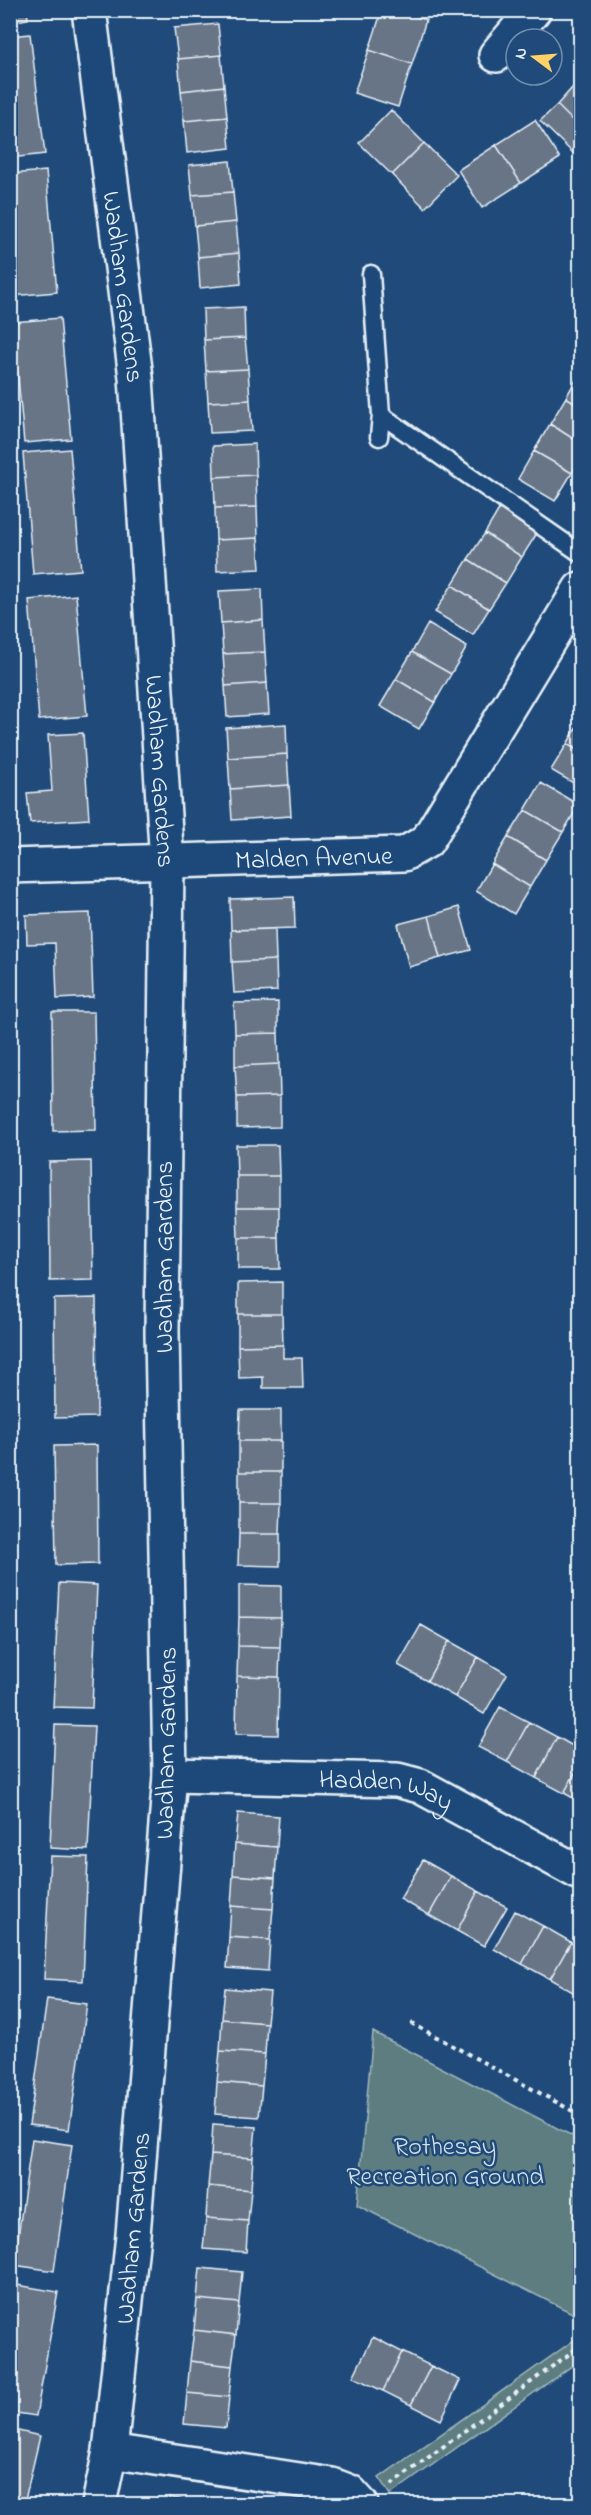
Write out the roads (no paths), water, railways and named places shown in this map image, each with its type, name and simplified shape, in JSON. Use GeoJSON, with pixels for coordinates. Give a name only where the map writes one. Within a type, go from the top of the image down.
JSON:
{"type":"FeatureCollection","features":[{"type":"Feature","properties":{"kind":"street","name":"Wadham Gardens"},"geometry":{"type":"LineString","coordinates":[[89,10],[136,377],[167,863],[162,1332],[170,1775],[133,2235],[110,2451],[99,2505]]}},
{"type":"Feature","properties":{"kind":"street"},"geometry":{"type":"LineString","coordinates":[[495,55],[534,10]]}},
{"type":"Feature","properties":{"kind":"street","name":"Malden Avenue"},"geometry":{"type":"LineString","coordinates":[[10,867],[404,854],[427,842],[575,610]]}},
{"type":"Feature","properties":{"kind":"street","name":"Hadden Way"},"geometry":{"type":"LineString","coordinates":[[170,1775],[397,1780],[420,1786],[580,1873]]}},
{"type":"Feature","properties":{"kind":"street"},"geometry":{"type":"LineString","coordinates":[[110,2451],[332,2486],[372,2498]]}},
{"type":"Feature","properties":{"kind":"lane"},"geometry":{"type":"LineString","coordinates":[[371,274],[381,416],[380,437]]}},
{"type":"Feature","properties":{"kind":"lane"},"geometry":{"type":"LineString","coordinates":[[381,416],[580,554]]}},
{"type":"Feature","properties":{"kind":"park label","name":"Rothesay Recreation Ground"},"geometry":{"type":"Point","coordinates":[445,2160]}}]}
